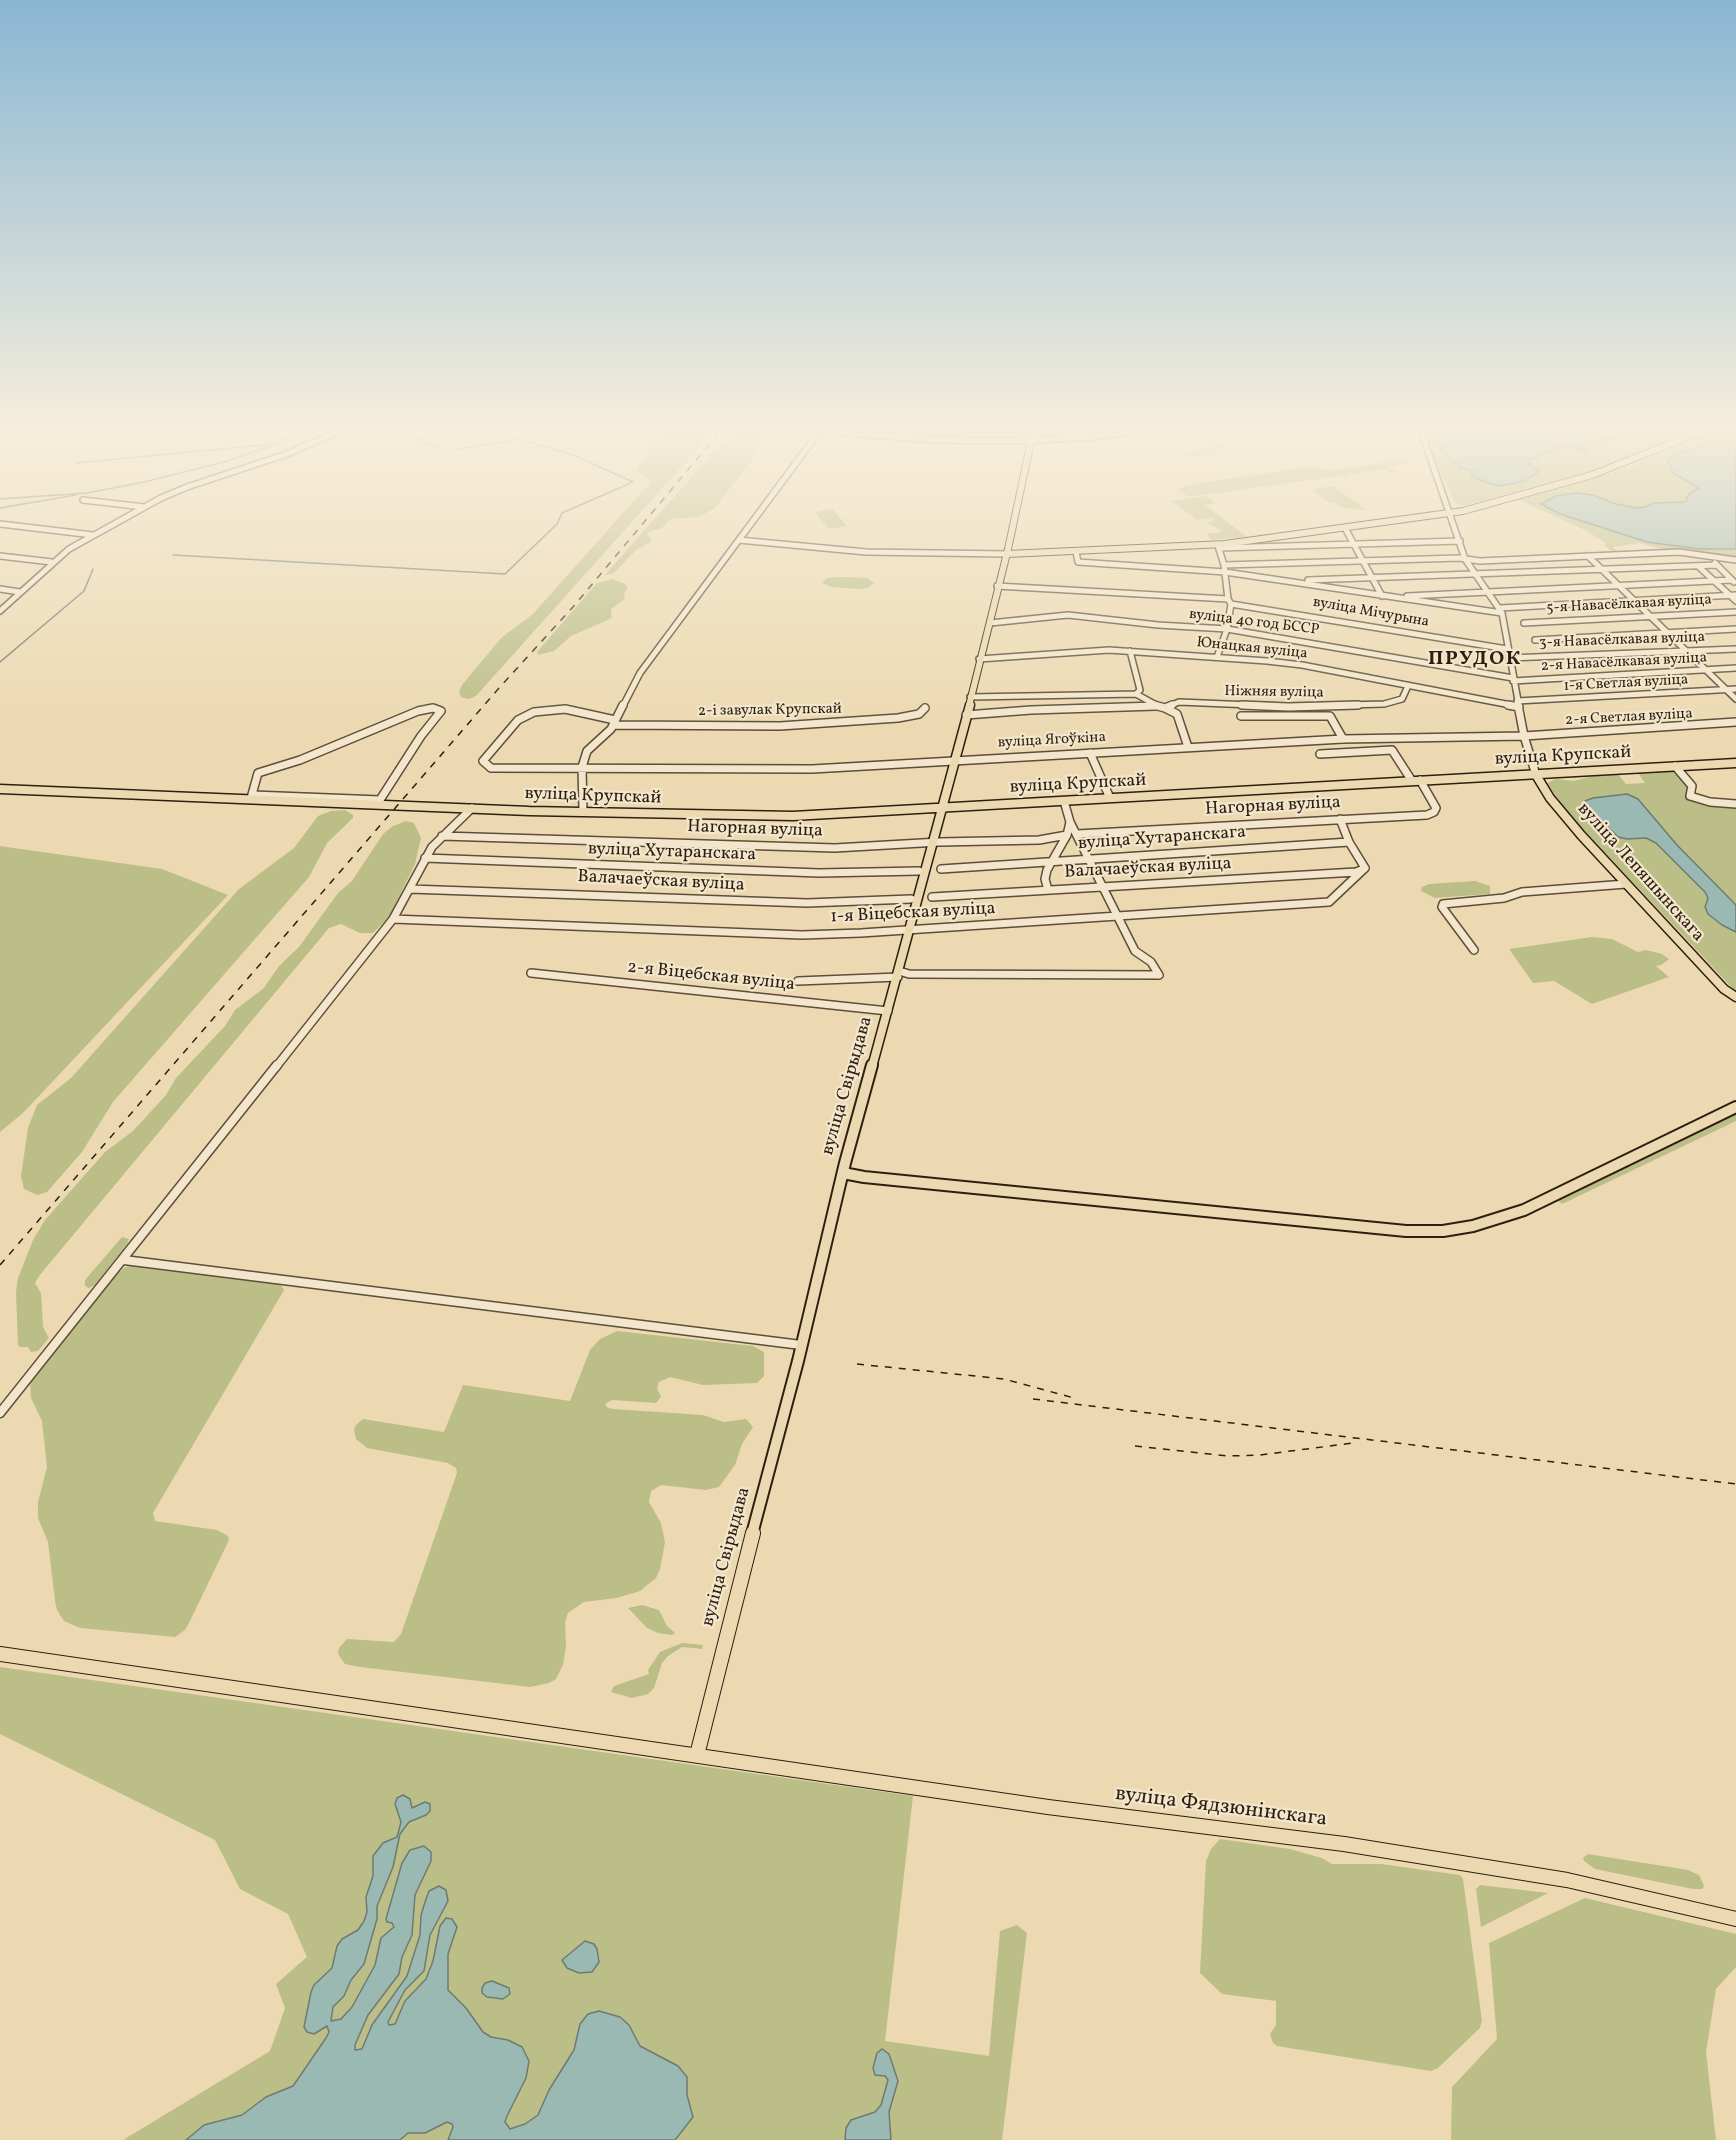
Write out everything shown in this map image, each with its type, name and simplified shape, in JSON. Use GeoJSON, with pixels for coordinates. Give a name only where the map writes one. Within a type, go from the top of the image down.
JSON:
{"type":"FeatureCollection","features":[{"type":"Feature","properties":{"kind":"main road","name":"вуліца Свірыдава"},"geometry":{"type":"LineString","coordinates":[[697,1755],[843,1173],[943,808],[1013,528]]}},
{"type":"Feature","properties":{"kind":"main road"},"geometry":{"type":"LineString","coordinates":[[1007,554],[1219,546],[1345,528]]}},
{"type":"Feature","properties":{"kind":"main road","name":"вуліца Крупскай"},"geometry":{"type":"LineString","coordinates":[[0,789],[253,796],[583,812],[793,816],[1736,763]]}},
{"type":"Feature","properties":{"kind":"main road","name":"вуліца Лепяшынскага"},"geometry":{"type":"LineString","coordinates":[[1536,775],[1563,813],[1736,1004]]}},
{"type":"Feature","properties":{"kind":"main road","name":"вуліца Лепяшынскага"},"geometry":{"type":"LineString","coordinates":[[1724,989],[1736,997]]}},
{"type":"Feature","properties":{"kind":"main road"},"geometry":{"type":"LineString","coordinates":[[843,1173],[864,1177],[1397,1230],[1443,1231],[1473,1226],[1524,1210],[1736,1107]]}},
{"type":"Feature","properties":{"kind":"main road","name":"вуліца Фядзюнінскага"},"geometry":{"type":"LineString","coordinates":[[0,1654],[1060,1809],[1344,1845],[1595,1886],[1736,1919]]}},
{"type":"Feature","properties":{"kind":"street"},"geometry":{"type":"LineString","coordinates":[[43,528],[93,535]]}},
{"type":"Feature","properties":{"kind":"street"},"geometry":{"type":"LineString","coordinates":[[0,611],[52,562],[106,528]]}},
{"type":"Feature","properties":{"kind":"street"},"geometry":{"type":"LineString","coordinates":[[583,812],[582,767],[587,751],[607,734],[640,673],[748,528]]}},
{"type":"Feature","properties":{"kind":"street"},"geometry":{"type":"LineString","coordinates":[[1345,528],[1385,596]]}},
{"type":"Feature","properties":{"kind":"street"},"geometry":{"type":"LineString","coordinates":[[1455,528],[1465,559],[1474,575],[1501,610],[1524,736],[1536,775]]}},
{"type":"Feature","properties":{"kind":"street"},"geometry":{"type":"LineString","coordinates":[[739,540],[866,552],[1007,554]]}},
{"type":"Feature","properties":{"kind":"street"},"geometry":{"type":"LineString","coordinates":[[1217,657],[1227,629],[1229,601],[1219,546],[1460,541]]}},
{"type":"Feature","properties":{"kind":"street"},"geometry":{"type":"LineString","coordinates":[[1076,552],[1078,562],[1225,572],[1385,596],[1501,610],[1733,595]]}},
{"type":"Feature","properties":{"kind":"street"},"geometry":{"type":"LineString","coordinates":[[1224,565],[1465,559],[1480,561],[1679,552],[1736,560]]}},
{"type":"Feature","properties":{"kind":"street"},"geometry":{"type":"LineString","coordinates":[[0,556],[52,562]]}},
{"type":"Feature","properties":{"kind":"street"},"geometry":{"type":"LineString","coordinates":[[1588,556],[1736,699]]}},
{"type":"Feature","properties":{"kind":"street"},"geometry":{"type":"LineString","coordinates":[[1708,556],[1734,582]]}},
{"type":"Feature","properties":{"kind":"street"},"geometry":{"type":"LineString","coordinates":[[1290,581],[1717,565]]}},
{"type":"Feature","properties":{"kind":"street"},"geometry":{"type":"LineString","coordinates":[[1698,566],[1733,595],[1736,601]]}},
{"type":"Feature","properties":{"kind":"street"},"geometry":{"type":"LineString","coordinates":[[1385,596],[1714,581],[1734,582]]}},
{"type":"Feature","properties":{"kind":"street","name":"вуліца Мічурына"},"geometry":{"type":"LineString","coordinates":[[998,586],[1229,601],[1507,649]]}},
{"type":"Feature","properties":{"kind":"street"},"geometry":{"type":"LineString","coordinates":[[0,589],[20,592]]}},
{"type":"Feature","properties":{"kind":"street","name":"5-я Навасёлкавая вуліца"},"geometry":{"type":"LineString","coordinates":[[1524,623],[1736,612]]}},
{"type":"Feature","properties":{"kind":"street","name":"вуліца 40 год БССР"},"geometry":{"type":"LineString","coordinates":[[990,622],[1068,615],[1158,625],[1227,629],[1513,680]]}},
{"type":"Feature","properties":{"kind":"street"},"geometry":{"type":"LineString","coordinates":[[1534,640],[1736,629]]}},
{"type":"Feature","properties":{"kind":"street","name":"3-я Навасёлкавая вуліца"},"geometry":{"type":"LineString","coordinates":[[1509,658],[1736,649]]}},
{"type":"Feature","properties":{"kind":"street","name":"Юнацкая вуліца"},"geometry":{"type":"LineString","coordinates":[[980,659],[1110,650],[1217,657],[1287,663],[1518,704]]}},
{"type":"Feature","properties":{"kind":"street"},"geometry":{"type":"LineString","coordinates":[[970,697],[1136,694],[1140,690],[1130,651]]}},
{"type":"Feature","properties":{"kind":"street","name":"2-я Навасёлкавая вуліца"},"geometry":{"type":"LineString","coordinates":[[1513,680],[1736,668]]}},
{"type":"Feature","properties":{"kind":"street","name":"Ніжняя вуліца"},"geometry":{"type":"LineString","coordinates":[[1136,694],[1156,706],[1165,708],[1179,702],[1327,706],[1393,702],[1402,699],[1408,686]]}},
{"type":"Feature","properties":{"kind":"street","name":"1-я Светлая вуліца"},"geometry":{"type":"LineString","coordinates":[[1518,704],[1736,689]]}},
{"type":"Feature","properties":{"kind":"street"},"geometry":{"type":"LineString","coordinates":[[966,715],[1032,710],[1156,706]]}},
{"type":"Feature","properties":{"kind":"street"},"geometry":{"type":"LineString","coordinates":[[1327,706],[1343,739]]}},
{"type":"Feature","properties":{"kind":"street"},"geometry":{"type":"LineString","coordinates":[[253,796],[258,772],[300,760],[418,711],[433,708],[441,711],[421,736],[379,801]]}},
{"type":"Feature","properties":{"kind":"street","name":"2-і завулак Крупскай"},"geometry":{"type":"LineString","coordinates":[[614,723],[780,726],[898,718],[919,714],[925,708]]}},
{"type":"Feature","properties":{"kind":"street"},"geometry":{"type":"LineString","coordinates":[[1165,708],[1177,714],[1188,747]]}},
{"type":"Feature","properties":{"kind":"street","name":"вуліца Ягоўкіна"},"geometry":{"type":"LineString","coordinates":[[614,723],[565,709],[534,712],[518,720],[483,761],[491,768],[812,769],[1343,739],[1524,736]]}},
{"type":"Feature","properties":{"kind":"street"},"geometry":{"type":"LineString","coordinates":[[1241,716],[1330,716]]}},
{"type":"Feature","properties":{"kind":"street","name":"2-я Светлая вуліца"},"geometry":{"type":"LineString","coordinates":[[1524,736],[1736,722]]}},
{"type":"Feature","properties":{"kind":"street"},"geometry":{"type":"LineString","coordinates":[[1382,738],[1416,780]]}},
{"type":"Feature","properties":{"kind":"street"},"geometry":{"type":"LineString","coordinates":[[1320,754],[1392,750]]}},
{"type":"Feature","properties":{"kind":"street"},"geometry":{"type":"LineString","coordinates":[[1090,753],[1110,798]]}},
{"type":"Feature","properties":{"kind":"street"},"geometry":{"type":"LineString","coordinates":[[1675,766],[1692,786],[1690,796],[1710,802],[1736,804]]}},
{"type":"Feature","properties":{"kind":"street","name":"Нагорная вуліца"},"geometry":{"type":"LineString","coordinates":[[1077,834],[1425,815],[1434,812],[1436,808],[1416,780]]}},
{"type":"Feature","properties":{"kind":"street"},"geometry":{"type":"LineString","coordinates":[[1064,801],[1070,822],[1118,915]]}},
{"type":"Feature","properties":{"kind":"street"},"geometry":{"type":"LineString","coordinates":[[0,1413],[393,920],[425,858],[442,836],[472,808]]}},
{"type":"Feature","properties":{"kind":"street"},"geometry":{"type":"LineString","coordinates":[[1340,819],[1349,842],[1365,868]]}},
{"type":"Feature","properties":{"kind":"street"},"geometry":{"type":"LineString","coordinates":[[1048,890],[1045,879],[1051,861],[1067,835],[1070,822]]}},
{"type":"Feature","properties":{"kind":"street","name":"Нагорная вуліца"},"geometry":{"type":"LineString","coordinates":[[442,836],[835,848],[934,842],[1040,840],[1067,835]]}},
{"type":"Feature","properties":{"kind":"street","name":"вуліца Хутаранскага"},"geometry":{"type":"LineString","coordinates":[[941,869],[1349,842]]}},
{"type":"Feature","properties":{"kind":"street","name":"вуліца Хутаранскага"},"geometry":{"type":"LineString","coordinates":[[425,858],[819,873],[919,871]]}},
{"type":"Feature","properties":{"kind":"street","name":"Валачаеўская вуліца"},"geometry":{"type":"LineString","coordinates":[[932,897],[1101,885],[1356,872],[1365,868]]}},
{"type":"Feature","properties":{"kind":"street","name":"1-я Віцебская вуліца"},"geometry":{"type":"LineString","coordinates":[[393,920],[802,934],[910,929],[1329,902],[1365,868]]}},
{"type":"Feature","properties":{"kind":"street"},"geometry":{"type":"LineString","coordinates":[[1474,950],[1442,907],[1443,904],[1504,898],[1522,892],[1626,884]]}},
{"type":"Feature","properties":{"kind":"street","name":"Валачаеўская вуліца"},"geometry":{"type":"LineString","coordinates":[[410,888],[807,903],[911,899]]}},
{"type":"Feature","properties":{"kind":"street","name":"2-я Віцебская вуліца"},"geometry":{"type":"LineString","coordinates":[[798,981],[898,974],[1159,975],[1151,962],[1136,951],[1118,915]]}},
{"type":"Feature","properties":{"kind":"street","name":"2-я Віцебская вуліца"},"geometry":{"type":"LineString","coordinates":[[531,973],[888,1011]]}},
{"type":"Feature","properties":{"kind":"street"},"geometry":{"type":"LineString","coordinates":[[124,1260],[801,1345]]}},
{"type":"Feature","properties":{"kind":"green space"},"geometry":{"type":"Polygon","coordinates":[[[610,528],[627,528],[476,696],[469,699],[461,697],[459,692],[462,685],[501,638],[533,614],[610,528]]]}},
{"type":"Feature","properties":{"kind":"green space"},"geometry":{"type":"Polygon","coordinates":[[[647,528],[662,528],[648,532],[650,542],[636,550],[613,574],[605,575],[647,528]]]}},
{"type":"Feature","properties":{"kind":"green space"},"geometry":{"type":"Polygon","coordinates":[[[1216,528],[1235,528],[1247,537],[1212,540],[1206,533],[1218,533],[1221,530],[1216,528]]]}},
{"type":"Feature","properties":{"kind":"green space"},"geometry":{"type":"Polygon","coordinates":[[[1580,528],[1736,528],[1736,558],[1662,549],[1639,543],[1613,547],[1620,554],[1614,553],[1604,545],[1606,543],[1580,528]]]}},
{"type":"Feature","properties":{"kind":"green space"},"geometry":{"type":"Polygon","coordinates":[[[827,578],[867,578],[874,583],[868,588],[860,589],[831,587],[822,583],[827,578]]]}},
{"type":"Feature","properties":{"kind":"green space"},"geometry":{"type":"Polygon","coordinates":[[[612,579],[625,584],[628,588],[624,593],[625,599],[611,609],[612,618],[571,636],[554,651],[538,655],[537,652],[597,583],[612,579]]]}},
{"type":"Feature","properties":{"kind":"green space"},"geometry":{"type":"Polygon","coordinates":[[[1673,770],[1691,784],[1690,794],[1736,806],[1736,992],[1567,812],[1547,783],[1556,779],[1574,781],[1596,775],[1618,774],[1626,784],[1645,783],[1638,773],[1673,770]]]}},
{"type":"Feature","properties":{"kind":"green space"},"geometry":{"type":"Polygon","coordinates":[[[345,810],[353,815],[353,818],[327,843],[309,877],[113,1102],[82,1152],[47,1192],[37,1195],[24,1189],[21,1176],[28,1128],[37,1105],[71,1078],[239,889],[294,848],[318,816],[331,811],[345,810]]]}},
{"type":"Feature","properties":{"kind":"green space"},"geometry":{"type":"Polygon","coordinates":[[[406,821],[414,823],[421,838],[415,864],[389,917],[373,933],[360,933],[341,924],[329,928],[39,1276],[35,1283],[41,1293],[43,1327],[49,1338],[38,1351],[31,1352],[28,1347],[20,1347],[18,1345],[16,1292],[18,1278],[33,1240],[45,1220],[105,1152],[133,1131],[166,1095],[176,1078],[225,1026],[235,1010],[264,988],[279,966],[299,947],[338,893],[352,881],[383,834],[393,826],[406,821]]]}},
{"type":"Feature","properties":{"kind":"green space"},"geometry":{"type":"Polygon","coordinates":[[[0,846],[162,869],[228,895],[23,1113],[0,1132],[0,846]]]}},
{"type":"Feature","properties":{"kind":"green space"},"geometry":{"type":"Polygon","coordinates":[[[1475,881],[1490,886],[1490,894],[1435,898],[1421,891],[1422,887],[1429,884],[1475,881]]]}},
{"type":"Feature","properties":{"kind":"green space"},"geometry":{"type":"Polygon","coordinates":[[[1592,937],[1612,939],[1638,952],[1646,950],[1662,954],[1669,959],[1656,966],[1669,977],[1592,1004],[1554,981],[1533,983],[1509,949],[1592,937]]]}},
{"type":"Feature","properties":{"kind":"green space"},"geometry":{"type":"Polygon","coordinates":[[[1736,1114],[1736,1121],[1562,1204],[1557,1200],[1736,1114]]]}},
{"type":"Feature","properties":{"kind":"green space"},"geometry":{"type":"Polygon","coordinates":[[[122,1237],[129,1239],[127,1244],[95,1285],[89,1288],[85,1286],[85,1280],[122,1237]]]}},
{"type":"Feature","properties":{"kind":"green space"},"geometry":{"type":"Polygon","coordinates":[[[132,1265],[273,1281],[280,1284],[284,1290],[153,1513],[155,1521],[217,1530],[228,1536],[229,1540],[189,1623],[185,1630],[175,1637],[80,1628],[64,1621],[57,1610],[48,1542],[38,1518],[38,1502],[47,1467],[42,1421],[31,1398],[30,1383],[33,1376],[114,1277],[124,1268],[132,1265]]]}},
{"type":"Feature","properties":{"kind":"green space"},"geometry":{"type":"Polygon","coordinates":[[[617,1331],[753,1346],[764,1352],[764,1376],[757,1383],[703,1385],[670,1377],[659,1382],[657,1388],[661,1397],[656,1403],[612,1400],[605,1404],[608,1408],[613,1409],[703,1415],[724,1422],[746,1419],[753,1427],[742,1444],[735,1465],[719,1487],[706,1490],[661,1485],[651,1491],[649,1502],[661,1523],[665,1542],[656,1578],[640,1591],[617,1598],[584,1602],[568,1613],[565,1622],[566,1647],[563,1665],[556,1679],[549,1683],[530,1687],[345,1664],[338,1654],[339,1648],[347,1639],[394,1642],[401,1634],[457,1473],[456,1468],[448,1463],[367,1448],[356,1439],[354,1430],[356,1425],[363,1419],[444,1432],[463,1385],[570,1401],[590,1350],[600,1339],[617,1331]]]}},
{"type":"Feature","properties":{"kind":"green space"},"geometry":{"type":"Polygon","coordinates":[[[642,1605],[659,1610],[667,1626],[675,1633],[672,1635],[658,1633],[647,1628],[628,1608],[642,1605]]]}},
{"type":"Feature","properties":{"kind":"green space"},"geometry":{"type":"Polygon","coordinates":[[[682,1643],[703,1645],[702,1649],[682,1647],[668,1656],[662,1663],[654,1688],[648,1694],[632,1698],[611,1692],[614,1686],[649,1674],[648,1670],[660,1652],[682,1643]]]}},
{"type":"Feature","properties":{"kind":"green space"},"geometry":{"type":"Polygon","coordinates":[[[0,1667],[913,1796],[885,2041],[989,2056],[1000,1931],[1017,1925],[1027,1933],[1002,2140],[123,2140],[270,2051],[285,2008],[276,1984],[307,1957],[288,1914],[240,1889],[215,1840],[0,1734],[0,1667]]]}},
{"type":"Feature","properties":{"kind":"green space"},"geometry":{"type":"Polygon","coordinates":[[[1220,1839],[1290,1849],[1322,1858],[1332,1864],[1381,1864],[1460,1875],[1463,1879],[1482,2021],[1480,2028],[1438,2068],[1431,2071],[1277,2046],[1273,2043],[1270,2034],[1276,2025],[1276,2001],[1222,1994],[1200,1973],[1206,1861],[1211,1849],[1220,1839]]]}},
{"type":"Feature","properties":{"kind":"green space"},"geometry":{"type":"Polygon","coordinates":[[[1588,1854],[1688,1870],[1699,1875],[1704,1886],[1702,1889],[1693,1889],[1595,1869],[1584,1861],[1583,1858],[1588,1854]]]}},
{"type":"Feature","properties":{"kind":"green space"},"geometry":{"type":"Polygon","coordinates":[[[1480,1885],[1548,1893],[1481,1927],[1476,1889],[1480,1885]]]}},
{"type":"Feature","properties":{"kind":"green space"},"geometry":{"type":"Polygon","coordinates":[[[1585,1898],[1736,1934],[1736,1967],[1716,1989],[1706,2052],[1716,2140],[1451,2140],[1452,2087],[1497,2039],[1489,1943],[1585,1898]]]}},
{"type":"Feature","properties":{"kind":"water"},"geometry":{"type":"Polygon","coordinates":[[[1603,528],[1736,528],[1736,549],[1699,549],[1647,542],[1603,528]]]}},
{"type":"Feature","properties":{"kind":"water"},"geometry":{"type":"Polygon","coordinates":[[[1627,794],[1638,799],[1677,845],[1736,905],[1736,932],[1708,914],[1705,907],[1708,898],[1705,892],[1656,843],[1646,838],[1618,837],[1584,804],[1585,801],[1593,798],[1627,794]]]}},
{"type":"Feature","properties":{"kind":"water"},"geometry":{"type":"Polygon","coordinates":[[[403,1795],[410,1799],[412,1808],[425,1802],[430,1804],[430,1811],[409,1822],[400,1834],[393,1867],[377,1906],[377,1919],[364,1964],[351,1980],[344,1996],[333,2007],[331,2021],[341,2019],[352,2007],[375,1965],[381,1938],[394,1927],[386,1919],[402,1863],[410,1850],[424,1846],[431,1852],[431,1861],[415,1895],[412,1935],[402,1957],[399,1974],[368,2015],[355,2050],[362,2049],[372,2025],[407,1976],[420,1935],[421,1915],[426,1899],[429,1891],[439,1886],[446,1890],[448,1901],[430,1935],[424,1971],[405,1990],[388,2022],[389,2025],[395,2024],[405,2001],[426,1979],[433,1961],[440,1926],[446,1918],[452,1919],[457,1927],[448,1954],[448,1990],[466,2008],[483,2032],[522,2047],[529,2061],[526,2078],[505,2122],[510,2129],[525,2124],[538,2115],[549,2090],[574,2050],[580,2024],[588,2014],[599,2011],[620,2017],[629,2025],[640,2046],[678,2066],[687,2077],[687,2095],[693,2117],[675,2140],[448,2140],[453,2127],[447,2122],[425,2133],[408,2133],[400,2140],[186,2140],[204,2125],[242,2115],[266,2097],[293,2086],[326,2038],[329,2032],[327,2026],[314,2034],[307,2032],[304,2027],[311,1992],[314,1985],[332,1968],[337,1946],[342,1939],[358,1930],[364,1921],[367,1912],[366,1897],[373,1876],[373,1856],[383,1843],[397,1837],[401,1822],[395,1804],[397,1798],[403,1795]]]}},
{"type":"Feature","properties":{"kind":"water"},"geometry":{"type":"Polygon","coordinates":[[[585,1941],[594,1944],[599,1962],[592,1972],[579,1973],[567,1968],[562,1960],[585,1941]]]}},
{"type":"Feature","properties":{"kind":"water"},"geometry":{"type":"Polygon","coordinates":[[[492,1981],[509,1988],[510,1994],[503,1999],[487,1997],[482,1993],[482,1988],[485,1983],[492,1981]]]}},
{"type":"Feature","properties":{"kind":"water"},"geometry":{"type":"Polygon","coordinates":[[[882,2049],[889,2054],[898,2081],[889,2112],[891,2140],[845,2140],[846,2128],[851,2120],[875,2112],[881,2105],[888,2080],[885,2076],[875,2075],[873,2068],[877,2053],[882,2049]]]}},
{"type":"Feature","properties":{"kind":"waterway"},"geometry":{"type":"LineString","coordinates":[[173,555],[505,574],[553,528]]}},
{"type":"Feature","properties":{"kind":"waterway"},"geometry":{"type":"LineString","coordinates":[[0,662],[84,591],[93,569]]}},
{"type":"Feature","properties":{"kind":"railway"},"geometry":{"type":"LineString","coordinates":[[0,1265],[639,528]]}},
{"type":"Feature","properties":{"kind":"railway"},"geometry":{"type":"LineString","coordinates":[[857,1364],[1004,1379],[1074,1398]]}},
{"type":"Feature","properties":{"kind":"railway"},"geometry":{"type":"LineString","coordinates":[[1033,1399],[1736,1484]]}},
{"type":"Feature","properties":{"kind":"railway"},"geometry":{"type":"LineString","coordinates":[[1135,1446],[1228,1456],[1260,1455],[1353,1443]]}},
{"type":"Feature","properties":{"kind":"district","name":"ПРУДОК"},"geometry":{"type":"Point","coordinates":[1475,660]}}]}
